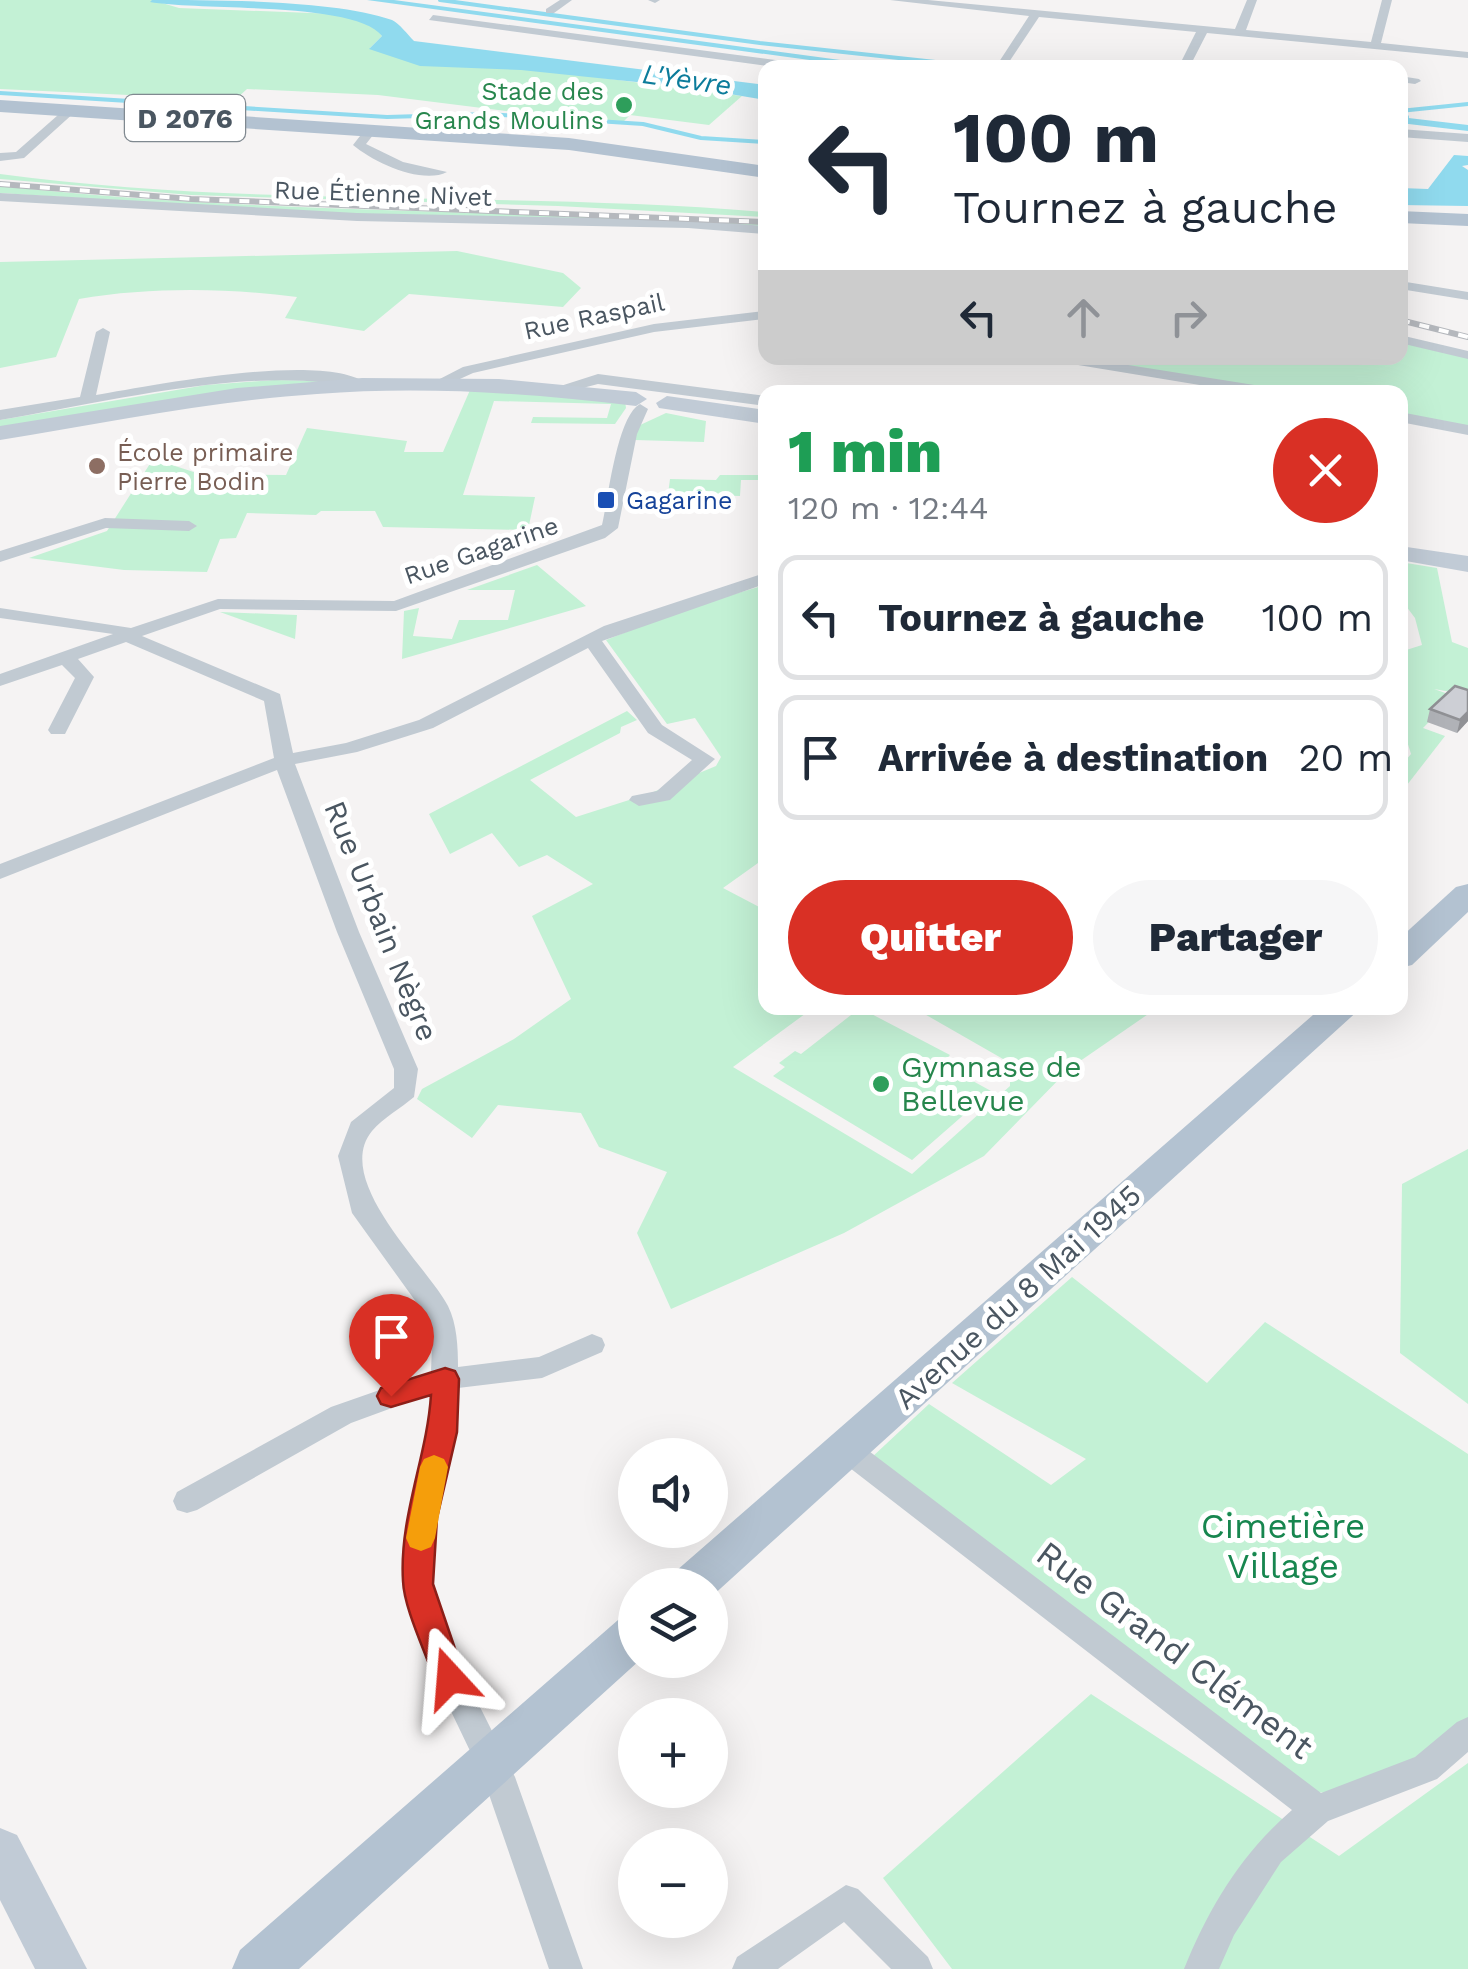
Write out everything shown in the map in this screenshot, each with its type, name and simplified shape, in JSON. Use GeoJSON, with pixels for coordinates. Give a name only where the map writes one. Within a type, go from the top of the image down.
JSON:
{"type":"FeatureCollection","features":[{"type":"Feature","properties":{"kind":"main road","name":"D 2076"},"geometry":{"type":"LineString","coordinates":[[0,106],[592,146],[758,171]]}},
{"type":"Feature","properties":{"kind":"main road"},"geometry":{"type":"LineString","coordinates":[[1408,218],[1468,220]]}},
{"type":"Feature","properties":{"kind":"main road"},"geometry":{"type":"LineString","coordinates":[[1408,949],[1468,894]]}},
{"type":"Feature","properties":{"kind":"main road","name":"Avenue du 8 Mai 1945"},"geometry":{"type":"LineString","coordinates":[[712,1568],[1335,1015]]}},
{"type":"Feature","properties":{"kind":"main road"},"geometry":{"type":"LineString","coordinates":[[260,1969],[618,1649]]}},
{"type":"Feature","properties":{"kind":"street"},"geometry":{"type":"LineString","coordinates":[[550,12],[567,0]]}},
{"type":"Feature","properties":{"kind":"street"},"geometry":{"type":"LineString","coordinates":[[896,0],[986,4],[1036,14],[1113,15],[1354,51],[1376,47],[1468,55]]}},
{"type":"Feature","properties":{"kind":"street"},"geometry":{"type":"LineString","coordinates":[[1239,34],[1252,0]]}},
{"type":"Feature","properties":{"kind":"street"},"geometry":{"type":"LineString","coordinates":[[1376,47],[1387,0]]}},
{"type":"Feature","properties":{"kind":"street"},"geometry":{"type":"LineString","coordinates":[[1004,60],[1036,14]]}},
{"type":"Feature","properties":{"kind":"street"},"geometry":{"type":"LineString","coordinates":[[434,18],[758,61]]}},
{"type":"Feature","properties":{"kind":"street"},"geometry":{"type":"LineString","coordinates":[[1187,60],[1202,30]]}},
{"type":"Feature","properties":{"kind":"street"},"geometry":{"type":"LineString","coordinates":[[1408,80],[1415,81]]}},
{"type":"Feature","properties":{"kind":"street"},"geometry":{"type":"LineString","coordinates":[[0,157],[20,155],[70,110]]}},
{"type":"Feature","properties":{"kind":"street"},"geometry":{"type":"LineString","coordinates":[[371,130],[359,145],[376,156],[409,171],[441,172]]}},
{"type":"Feature","properties":{"kind":"street"},"geometry":{"type":"LineString","coordinates":[[1408,134],[1468,138]]}},
{"type":"Feature","properties":{"kind":"street","name":"Rue Étienne Nivet"},"geometry":{"type":"LineString","coordinates":[[0,197],[357,217],[688,224],[758,229]]}},
{"type":"Feature","properties":{"kind":"street"},"geometry":{"type":"LineString","coordinates":[[1408,286],[1468,296]]}},
{"type":"Feature","properties":{"kind":"street","name":"Rue Raspail"},"geometry":{"type":"LineString","coordinates":[[438,384],[468,370],[654,328],[758,315]]}},
{"type":"Feature","properties":{"kind":"street"},"geometry":{"type":"LineString","coordinates":[[86,400],[102,332]]}},
{"type":"Feature","properties":{"kind":"street"},"geometry":{"type":"LineString","coordinates":[[1408,341],[1468,355]]}},
{"type":"Feature","properties":{"kind":"street"},"geometry":{"type":"LineString","coordinates":[[1104,365],[1227,385]]}},
{"type":"Feature","properties":{"kind":"street"},"geometry":{"type":"LineString","coordinates":[[0,415],[259,376],[348,379],[361,385]]}},
{"type":"Feature","properties":{"kind":"street"},"geometry":{"type":"LineString","coordinates":[[556,390],[598,379],[758,400]]}},
{"type":"Feature","properties":{"kind":"street"},"geometry":{"type":"LineString","coordinates":[[1212,385],[1216,383]]}},
{"type":"Feature","properties":{"kind":"street"},"geometry":{"type":"LineString","coordinates":[[0,432],[160,404],[361,385],[556,390],[638,404],[657,396],[667,403],[758,416]]}},
{"type":"Feature","properties":{"kind":"street","name":"Rue Gagarine"},"geometry":{"type":"LineString","coordinates":[[0,680],[218,604],[396,606],[599,534],[610,528],[638,404]]}},
{"type":"Feature","properties":{"kind":"street"},"geometry":{"type":"LineString","coordinates":[[1408,419],[1468,430]]}},
{"type":"Feature","properties":{"kind":"street"},"geometry":{"type":"LineString","coordinates":[[0,557],[104,524],[189,526]]}},
{"type":"Feature","properties":{"kind":"street"},"geometry":{"type":"LineString","coordinates":[[1408,554],[1468,564]]}},
{"type":"Feature","properties":{"kind":"street"},"geometry":{"type":"LineString","coordinates":[[0,872],[286,760],[350,748],[426,724],[591,639],[677,605],[758,580]]}},
{"type":"Feature","properties":{"kind":"street"},"geometry":{"type":"LineString","coordinates":[[0,613],[121,630],[127,636],[273,698],[286,760]]}},
{"type":"Feature","properties":{"kind":"street"},"geometry":{"type":"LineString","coordinates":[[591,639],[655,729],[705,759],[663,796],[639,800]]}},
{"type":"Feature","properties":{"kind":"street"},"geometry":{"type":"LineString","coordinates":[[58,730],[85,677],[66,658]]}},
{"type":"Feature","properties":{"kind":"street","name":"Rue Urbain Nègre"},"geometry":{"type":"LineString","coordinates":[[286,760],[348,932],[406,1069],[406,1092],[360,1128],[350,1156],[365,1213],[437,1310],[444,1345],[443,1432],[422,1518],[418,1584],[450,1678],[490,1761],[566,1969]]}},
{"type":"Feature","properties":{"kind":"street"},"geometry":{"type":"LineString","coordinates":[[187,1501],[341,1416],[445,1379],[542,1367],[592,1345]]}},
{"type":"Feature","properties":{"kind":"street","name":"Rue Grand Clément"},"geometry":{"type":"LineString","coordinates":[[847,1450],[1317,1810]]}},
{"type":"Feature","properties":{"kind":"street"},"geometry":{"type":"LineString","coordinates":[[1200,1969],[1222,1922],[1270,1851],[1317,1810],[1426,1768],[1468,1732]]}},
{"type":"Feature","properties":{"kind":"street"},"geometry":{"type":"LineString","coordinates":[[0,1851],[62,1969]]}},
{"type":"Feature","properties":{"kind":"street"},"geometry":{"type":"LineString","coordinates":[[749,1969],[846,1901],[916,1969]]}},
{"type":"Feature","properties":{"kind":"green space"},"geometry":{"type":"Polygon","coordinates":[[[0,0],[152,0],[179,8],[337,14],[374,26],[382,36],[370,48],[742,96],[709,125],[630,115],[623,122],[529,114],[378,95],[247,89],[235,100],[0,89],[0,0]]]}},
{"type":"Feature","properties":{"kind":"green space"},"geometry":{"type":"Polygon","coordinates":[[[0,174],[191,191],[670,206],[758,212],[758,217],[191,195],[0,179],[0,174]]]}},
{"type":"Feature","properties":{"kind":"green space"},"geometry":{"type":"Polygon","coordinates":[[[0,186],[191,202],[669,219],[758,224],[758,228],[332,214],[0,193],[0,186]]]}},
{"type":"Feature","properties":{"kind":"green space"},"geometry":{"type":"Polygon","coordinates":[[[457,251],[563,273],[581,288],[563,307],[409,294],[364,331],[285,318],[297,297],[188,290],[106,295],[79,299],[56,357],[0,368],[0,262],[457,251]]]}},
{"type":"Feature","properties":{"kind":"green space"},"geometry":{"type":"Polygon","coordinates":[[[1408,343],[1468,357],[1468,426],[1408,415],[1408,385],[1243,385],[1116,365],[1408,365],[1408,343]]]}},
{"type":"Feature","properties":{"kind":"green space"},"geometry":{"type":"Polygon","coordinates":[[[328,381],[0,428],[0,420],[206,385],[328,381]]]}},
{"type":"Feature","properties":{"kind":"green space"},"geometry":{"type":"Polygon","coordinates":[[[470,390],[625,401],[626,408],[615,424],[531,423],[533,417],[607,418],[611,404],[494,401],[463,495],[535,497],[528,530],[383,527],[375,511],[321,511],[316,515],[247,513],[236,538],[220,539],[207,572],[124,570],[29,558],[107,531],[153,459],[200,474],[286,475],[307,428],[407,441],[404,452],[443,452],[470,390]]]}},
{"type":"Feature","properties":{"kind":"green space"},"geometry":{"type":"Polygon","coordinates":[[[666,413],[706,421],[704,442],[635,440],[638,426],[666,413]]]}},
{"type":"Feature","properties":{"kind":"green space"},"geometry":{"type":"Polygon","coordinates":[[[720,475],[758,475],[758,480],[741,480],[740,496],[668,494],[670,479],[716,480],[720,475]]]}},
{"type":"Feature","properties":{"kind":"green space"},"geometry":{"type":"Polygon","coordinates":[[[1408,563],[1437,568],[1452,642],[1468,648],[1468,695],[1434,689],[1454,696],[1423,728],[1445,736],[1408,784],[1408,649],[1422,645],[1415,618],[1408,609],[1408,563]]]}},
{"type":"Feature","properties":{"kind":"green space"},"geometry":{"type":"Polygon","coordinates":[[[537,565],[586,606],[402,659],[404,611],[419,608],[413,636],[452,639],[459,620],[508,620],[515,590],[467,590],[537,565]]]}},
{"type":"Feature","properties":{"kind":"green space"},"geometry":{"type":"Polygon","coordinates":[[[758,587],[758,863],[723,888],[758,906],[758,1015],[804,1015],[733,1067],[912,1174],[1010,1086],[1010,1063],[926,1015],[1147,1015],[1070,1068],[984,1156],[844,1233],[671,1309],[637,1233],[667,1172],[599,1147],[581,1113],[498,1105],[472,1138],[417,1099],[422,1089],[514,1039],[571,999],[532,916],[593,884],[547,855],[519,867],[492,833],[450,854],[429,814],[627,711],[637,720],[621,727],[620,733],[530,780],[576,817],[651,793],[716,766],[721,757],[695,718],[667,724],[606,640],[684,609],[758,587]]]}},
{"type":"Feature","properties":{"kind":"green space"},"geometry":{"type":"Polygon","coordinates":[[[220,612],[297,615],[295,639],[220,612]]]}},
{"type":"Feature","properties":{"kind":"green space","name":"Gymnase de Bellevue"},"geometry":{"type":"Polygon","coordinates":[[[851,1015],[873,1015],[950,1055],[942,1064],[991,1091],[912,1160],[773,1076],[785,1067],[779,1063],[795,1051],[801,1054],[851,1015]]]}},
{"type":"Feature","properties":{"kind":"green space"},"geometry":{"type":"Polygon","coordinates":[[[1468,1149],[1468,1404],[1400,1353],[1402,1184],[1468,1149]]]}},
{"type":"Feature","properties":{"kind":"green space","name":"Cimetière Village"},"geometry":{"type":"Polygon","coordinates":[[[1072,1277],[1207,1383],[1265,1322],[1468,1454],[1468,1718],[1419,1761],[1332,1794],[1311,1791],[871,1458],[929,1404],[1051,1485],[1086,1459],[952,1383],[1072,1277]]]}},
{"type":"Feature","properties":{"kind":"green space"},"geometry":{"type":"Polygon","coordinates":[[[1091,1694],[1339,1856],[1468,1763],[1468,1969],[952,1969],[883,1878],[1091,1694]]]}},
{"type":"Feature","properties":{"kind":"water","name":"L'Yèvre"},"geometry":{"type":"Polygon","coordinates":[[[150,2],[274,2],[339,8],[392,20],[414,41],[758,84],[758,99],[694,88],[521,70],[420,66],[369,49],[382,36],[367,25],[342,17],[150,2]]]}},
{"type":"Feature","properties":{"kind":"water"},"geometry":{"type":"Polygon","coordinates":[[[1454,155],[1468,156],[1468,165],[1462,166],[1468,170],[1468,206],[1408,205],[1408,188],[1428,189],[1454,155]]]}},
{"type":"Feature","properties":{"kind":"building"},"geometry":{"type":"Polygon","coordinates":[[[1455,686],[1468,690],[1468,712],[1460,720],[1430,709],[1455,686]]]}},
{"type":"Feature","properties":{"kind":"waterway"},"geometry":{"type":"LineString","coordinates":[[372,0],[833,60]]}},
{"type":"Feature","properties":{"kind":"waterway"},"geometry":{"type":"LineString","coordinates":[[440,0],[917,60]]}},
{"type":"Feature","properties":{"kind":"waterway"},"geometry":{"type":"LineString","coordinates":[[0,93],[387,117],[488,114],[643,124],[701,138],[758,142]]}},
{"type":"Feature","properties":{"kind":"waterway"},"geometry":{"type":"LineString","coordinates":[[1408,110],[1468,104]]}},
{"type":"Feature","properties":{"kind":"waterway"},"geometry":{"type":"LineString","coordinates":[[1408,121],[1468,128]]}},
{"type":"Feature","properties":{"kind":"railway"},"geometry":{"type":"LineString","coordinates":[[0,184],[191,199],[758,222]]}},
{"type":"Feature","properties":{"kind":"railway"},"geometry":{"type":"LineString","coordinates":[[1408,322],[1468,337]]}},
{"type":"Feature","properties":{"kind":"slow traffic"},"geometry":{"type":"LineString","coordinates":[[421,1538],[434,1467]]}},
{"type":"Feature","properties":{"kind":"place","name":"Stade des Grands Moulins"},"geometry":{"type":"Point","coordinates":[624,105]}},
{"type":"Feature","properties":{"kind":"place","name":"École primaire Pierre Bodin"},"geometry":{"type":"Point","coordinates":[97,466]}},
{"type":"Feature","properties":{"kind":"place","name":"Gagarine"},"geometry":{"type":"Point","coordinates":[606,500]}},
{"type":"Feature","properties":{"kind":"place","name":"Gymnase de Bellevue"},"geometry":{"type":"Point","coordinates":[881,1084]}},
{"type":"Feature","properties":{"kind":"route"},"geometry":{"type":"LineString","coordinates":[[391,1396],[445,1379],[443,1432],[422,1518],[418,1584],[450,1678]]}}]}
